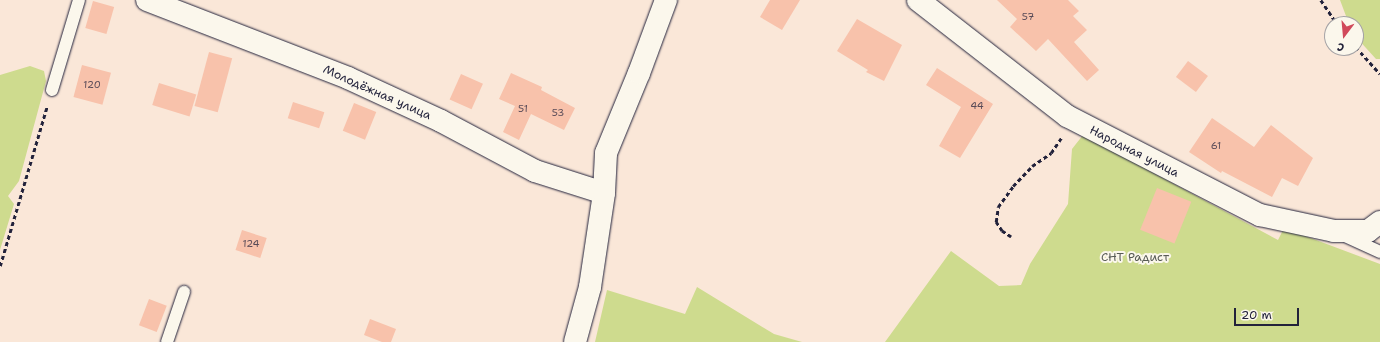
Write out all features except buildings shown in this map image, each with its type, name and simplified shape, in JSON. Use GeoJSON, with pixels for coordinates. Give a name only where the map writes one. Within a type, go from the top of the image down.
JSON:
{"type":"FeatureCollection","features":[{"type":"Feature","properties":{"kind":"street","name":"Молодёжная улица"},"geometry":{"type":"LineString","coordinates":[[147,0],[348,78],[441,121],[535,171],[604,193]]}},
{"type":"Feature","properties":{"kind":"street"},"geometry":{"type":"LineString","coordinates":[[574,342],[590,287],[604,193],[606,153],[639,73],[666,0]]}},
{"type":"Feature","properties":{"kind":"street","name":"Народная улица"},"geometry":{"type":"LineString","coordinates":[[918,0],[1067,116],[1162,167],[1260,215],[1334,231],[1368,231],[1380,222]]}},
{"type":"Feature","properties":{"kind":"lane"},"geometry":{"type":"LineString","coordinates":[[52,90],[79,0]]}},
{"type":"Feature","properties":{"kind":"lane"},"geometry":{"type":"LineString","coordinates":[[1334,231],[1380,252]]}},
{"type":"Feature","properties":{"kind":"lane"},"geometry":{"type":"LineString","coordinates":[[167,342],[184,292]]}},
{"type":"Feature","properties":{"kind":"path"},"geometry":{"type":"LineString","coordinates":[[1322,0],[1332,16]]}},
{"type":"Feature","properties":{"kind":"path"},"geometry":{"type":"LineString","coordinates":[[1364,56],[1380,74]]}},
{"type":"Feature","properties":{"kind":"path"},"geometry":{"type":"LineString","coordinates":[[0,266],[52,90]]}},
{"type":"Feature","properties":{"kind":"path"},"geometry":{"type":"LineString","coordinates":[[1011,238],[1002,231],[996,222],[998,207],[1013,186],[1032,166],[1051,153],[1061,137],[1067,116]]}},
{"type":"Feature","properties":{"kind":"green space"},"geometry":{"type":"Polygon","coordinates":[[[1340,0],[1380,0],[1380,59],[1376,59],[1364,46],[1364,16],[1346,16],[1340,0]]]}},
{"type":"Feature","properties":{"kind":"green space"},"geometry":{"type":"Polygon","coordinates":[[[30,66],[44,71],[46,81],[19,181],[8,196],[14,204],[0,250],[0,75],[30,66]]]}},
{"type":"Feature","properties":{"kind":"green space","name":"СНТ Радист"},"geometry":{"type":"Polygon","coordinates":[[[1083,135],[1278,240],[1284,228],[1380,264],[1380,342],[885,342],[951,251],[999,286],[1021,285],[1030,264],[1068,204],[1072,149],[1083,135]]]}},
{"type":"Feature","properties":{"kind":"green space"},"geometry":{"type":"Polygon","coordinates":[[[697,287],[774,334],[802,342],[595,342],[607,290],[685,314],[697,287]]]}}]}
